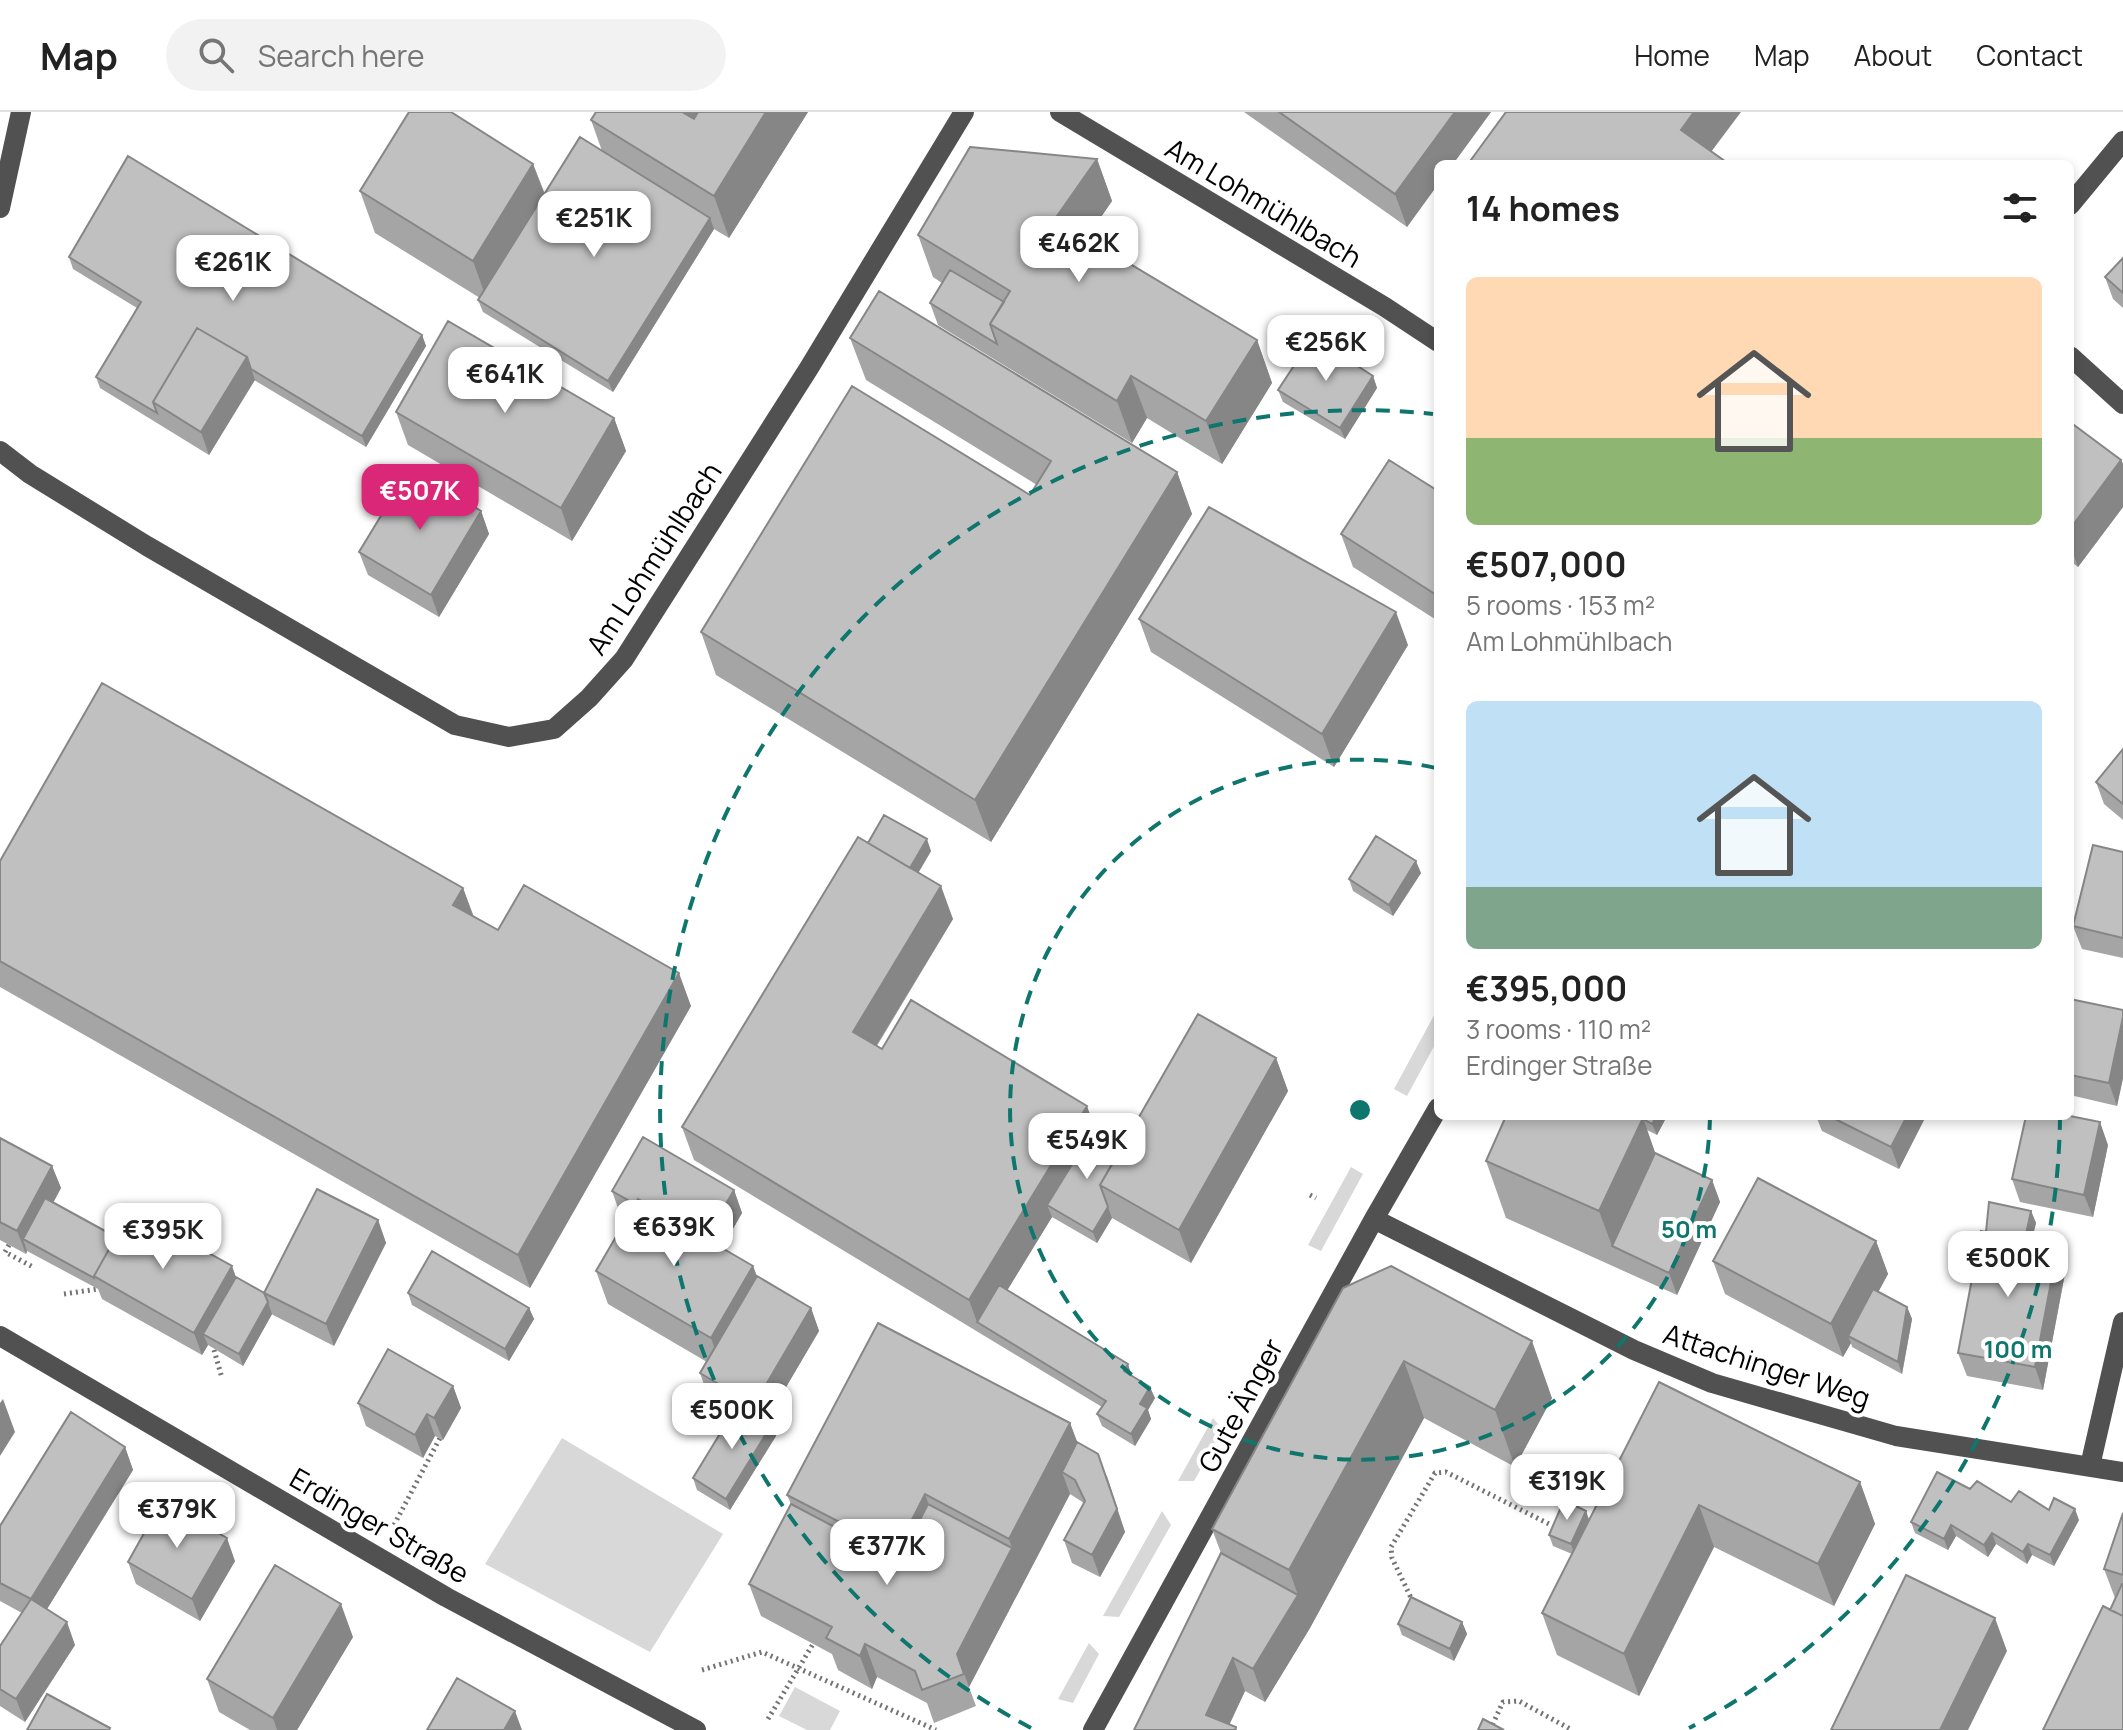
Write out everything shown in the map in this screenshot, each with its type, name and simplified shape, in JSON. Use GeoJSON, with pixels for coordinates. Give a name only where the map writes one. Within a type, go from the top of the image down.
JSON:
{"type":"FeatureCollection","features":[{"type":"Feature","properties":{"kind":"street"},"geometry":{"type":"LineString","coordinates":[[0,208],[21,112]]}},
{"type":"Feature","properties":{"kind":"street","name":"Am Lohmühlbach"},"geometry":{"type":"LineString","coordinates":[[0,451],[30,474],[147,546],[455,725],[509,737],[554,729],[589,698],[624,659],[809,368],[964,112]]}},
{"type":"Feature","properties":{"kind":"street","name":"Am Lohmühlbach"},"geometry":{"type":"LineString","coordinates":[[1060,112],[1434,339]]}},
{"type":"Feature","properties":{"kind":"street"},"geometry":{"type":"LineString","coordinates":[[2074,200],[2123,141]]}},
{"type":"Feature","properties":{"kind":"street"},"geometry":{"type":"LineString","coordinates":[[2074,360],[2123,404]]}},
{"type":"Feature","properties":{"kind":"street","name":"Gute Änger"},"geometry":{"type":"LineString","coordinates":[[1093,1730],[1434,1115]]}},
{"type":"Feature","properties":{"kind":"street","name":"Attachinger Weg"},"geometry":{"type":"LineString","coordinates":[[1374,1219],[1634,1350],[1712,1383],[1896,1436],[2123,1472]]}},
{"type":"Feature","properties":{"kind":"street"},"geometry":{"type":"LineString","coordinates":[[2090,1466],[2123,1322]]}},
{"type":"Feature","properties":{"kind":"street","name":"Erdinger Straße"},"geometry":{"type":"LineString","coordinates":[[0,1336],[446,1597],[696,1730]]}},
{"type":"Feature","properties":{"kind":"path"},"geometry":{"type":"LineString","coordinates":[[9,1245],[5,1252],[33,1267]]}},
{"type":"Feature","properties":{"kind":"path"},"geometry":{"type":"LineString","coordinates":[[64,1294],[98,1289]]}},
{"type":"Feature","properties":{"kind":"path"},"geometry":{"type":"LineString","coordinates":[[214,1350],[222,1378]]}},
{"type":"Feature","properties":{"kind":"path"},"geometry":{"type":"LineString","coordinates":[[394,1525],[440,1438]]}},
{"type":"Feature","properties":{"kind":"path"},"geometry":{"type":"LineString","coordinates":[[1415,1605],[1392,1558],[1391,1547],[1435,1473],[1446,1472],[1551,1525]]}},
{"type":"Feature","properties":{"kind":"path"},"geometry":{"type":"LineString","coordinates":[[768,1719],[813,1644]]}},
{"type":"Feature","properties":{"kind":"path"},"geometry":{"type":"LineString","coordinates":[[702,1670],[762,1652],[936,1730]]}},
{"type":"Feature","properties":{"kind":"path"},"geometry":{"type":"LineString","coordinates":[[1490,1730],[1503,1702],[1519,1701],[1572,1730]]}},
{"type":"Feature","properties":{"kind":"shaded area"},"geometry":{"type":"Polygon","coordinates":[[[1434,1015],[1434,1046],[1407,1096],[1394,1089],[1434,1015]]]}},
{"type":"Feature","properties":{"kind":"shaded area"},"geometry":{"type":"Polygon","coordinates":[[[1351,1167],[1363,1174],[1321,1251],[1308,1245],[1351,1167]]]}},
{"type":"Feature","properties":{"kind":"shaded area"},"geometry":{"type":"Polygon","coordinates":[[[1213,1418],[1223,1430],[1194,1481],[1178,1481],[1213,1418]]]}},
{"type":"Feature","properties":{"kind":"shaded area"},"geometry":{"type":"Polygon","coordinates":[[[562,1438],[723,1534],[650,1652],[485,1564],[562,1438]]]}},
{"type":"Feature","properties":{"kind":"shaded area"},"geometry":{"type":"Polygon","coordinates":[[[1162,1511],[1171,1525],[1119,1617],[1103,1616],[1162,1511]]]}},
{"type":"Feature","properties":{"kind":"shaded area"},"geometry":{"type":"Polygon","coordinates":[[[1089,1643],[1099,1654],[1073,1703],[1058,1699],[1089,1643]]]}},
{"type":"Feature","properties":{"kind":"shaded area"},"geometry":{"type":"Polygon","coordinates":[[[795,1687],[840,1711],[830,1730],[807,1730],[779,1716],[795,1687]]]}},
{"type":"Feature","properties":{"kind":"building"},"geometry":{"type":"Polygon","coordinates":[[[409,112],[451,112],[533,164],[473,261],[360,191],[409,112]]]}},
{"type":"Feature","properties":{"kind":"building"},"geometry":{"type":"Polygon","coordinates":[[[596,112],[682,112],[694,119],[698,112],[766,112],[714,196],[591,120],[596,112]]]}},
{"type":"Feature","properties":{"kind":"building"},"geometry":{"type":"Polygon","coordinates":[[[1279,112],[1455,112],[1395,194],[1279,112]]]}},
{"type":"Feature","properties":{"kind":"building"},"geometry":{"type":"Polygon","coordinates":[[[1506,112],[1694,112],[1681,130],[1723,160],[1471,160],[1506,112]]]}},
{"type":"Feature","properties":{"kind":"building"},"geometry":{"type":"Polygon","coordinates":[[[580,137],[710,218],[608,381],[478,300],[580,137]]]}},
{"type":"Feature","properties":{"kind":"building"},"geometry":{"type":"Polygon","coordinates":[[[970,147],[1097,159],[1055,219],[1257,340],[1206,421],[1131,376],[1117,401],[990,324],[1010,291],[918,235],[970,147]]]}},
{"type":"Feature","properties":{"kind":"building"},"geometry":{"type":"Polygon","coordinates":[[[128,156],[422,335],[362,436],[251,369],[247,357],[197,328],[153,402],[157,413],[96,377],[141,302],[69,257],[128,156]]]}},
{"type":"Feature","properties":{"kind":"building"},"geometry":{"type":"Polygon","coordinates":[[[2123,258],[2123,293],[2105,277],[2123,258]]]}},
{"type":"Feature","properties":{"kind":"building"},"geometry":{"type":"Polygon","coordinates":[[[950,270],[1004,302],[990,324],[997,344],[930,303],[950,270]]]}},
{"type":"Feature","properties":{"kind":"building"},"geometry":{"type":"Polygon","coordinates":[[[879,291],[1177,472],[975,800],[701,632],[852,386],[1030,495],[1051,461],[850,338],[879,291]]]}},
{"type":"Feature","properties":{"kind":"building"},"geometry":{"type":"Polygon","coordinates":[[[448,321],[614,418],[561,508],[396,412],[448,321]]]}},
{"type":"Feature","properties":{"kind":"building"},"geometry":{"type":"Polygon","coordinates":[[[197,328],[247,357],[201,432],[153,402],[197,328]]]}},
{"type":"Feature","properties":{"kind":"building"},"geometry":{"type":"Polygon","coordinates":[[[1313,337],[1373,376],[1340,428],[1278,390],[1313,337]]]}},
{"type":"Feature","properties":{"kind":"building"},"geometry":{"type":"Polygon","coordinates":[[[2074,425],[2121,460],[2074,524],[2074,425]]]}},
{"type":"Feature","properties":{"kind":"building"},"geometry":{"type":"Polygon","coordinates":[[[1389,460],[1434,488],[1434,593],[1341,534],[1389,460]]]}},
{"type":"Feature","properties":{"kind":"building"},"geometry":{"type":"Polygon","coordinates":[[[410,468],[481,511],[431,595],[359,552],[410,468]]]}},
{"type":"Feature","properties":{"kind":"building"},"geometry":{"type":"Polygon","coordinates":[[[1209,507],[1396,612],[1322,734],[1139,619],[1209,507]]]}},
{"type":"Feature","properties":{"kind":"building"},"geometry":{"type":"Polygon","coordinates":[[[102,683],[463,888],[453,905],[498,930],[524,885],[679,973],[518,1255],[0,961],[0,861],[102,683]]]}},
{"type":"Feature","properties":{"kind":"building"},"geometry":{"type":"Polygon","coordinates":[[[2123,749],[2123,804],[2096,782],[2123,749]]]}},
{"type":"Feature","properties":{"kind":"building"},"geometry":{"type":"Polygon","coordinates":[[[884,815],[927,839],[910,868],[868,843],[884,815]]]}},
{"type":"Feature","properties":{"kind":"building"},"geometry":{"type":"Polygon","coordinates":[[[1376,836],[1416,861],[1389,905],[1349,879],[1376,836]]]}},
{"type":"Feature","properties":{"kind":"building"},"geometry":{"type":"Polygon","coordinates":[[[858,837],[941,886],[853,1032],[882,1049],[911,1000],[1087,1106],[969,1300],[682,1127],[858,837]]]}},
{"type":"Feature","properties":{"kind":"building"},"geometry":{"type":"Polygon","coordinates":[[[2093,845],[2123,852],[2123,938],[2074,926],[2093,845]]]}},
{"type":"Feature","properties":{"kind":"building"},"geometry":{"type":"Polygon","coordinates":[[[2074,1000],[2123,1010],[2109,1083],[2074,1076],[2074,1000]]]}},
{"type":"Feature","properties":{"kind":"building"},"geometry":{"type":"Polygon","coordinates":[[[1198,1014],[1276,1058],[1179,1230],[1100,1185],[1198,1014]]]}},
{"type":"Feature","properties":{"kind":"building"},"geometry":{"type":"Polygon","coordinates":[[[2074,1117],[2100,1122],[2084,1195],[2012,1179],[2025,1120],[2074,1120],[2074,1117]]]}},
{"type":"Feature","properties":{"kind":"building"},"geometry":{"type":"Polygon","coordinates":[[[1504,1120],[1642,1120],[1599,1211],[1486,1161],[1504,1120]]]}},
{"type":"Feature","properties":{"kind":"building"},"geometry":{"type":"Polygon","coordinates":[[[1837,1120],[1905,1120],[1891,1147],[1837,1120]]]}},
{"type":"Feature","properties":{"kind":"building"},"geometry":{"type":"Polygon","coordinates":[[[1095,1127],[1124,1144],[1100,1185],[1108,1207],[1093,1232],[1047,1205],[1095,1127]]]}},
{"type":"Feature","properties":{"kind":"building"},"geometry":{"type":"Polygon","coordinates":[[[643,1137],[734,1190],[706,1238],[638,1199],[635,1204],[612,1191],[643,1137]]]}},
{"type":"Feature","properties":{"kind":"building"},"geometry":{"type":"Polygon","coordinates":[[[0,1138],[52,1166],[17,1231],[0,1222],[0,1138]]]}},
{"type":"Feature","properties":{"kind":"building"},"geometry":{"type":"Polygon","coordinates":[[[1655,1153],[1712,1180],[1669,1273],[1612,1246],[1655,1153]]]}},
{"type":"Feature","properties":{"kind":"building"},"geometry":{"type":"Polygon","coordinates":[[[1758,1178],[1876,1241],[1831,1324],[1713,1261],[1758,1178]]]}},
{"type":"Feature","properties":{"kind":"building"},"geometry":{"type":"Polygon","coordinates":[[[317,1189],[378,1220],[326,1324],[264,1293],[317,1189]]]}},
{"type":"Feature","properties":{"kind":"building"},"geometry":{"type":"Polygon","coordinates":[[[45,1198],[116,1237],[94,1278],[23,1239],[45,1198]]]}},
{"type":"Feature","properties":{"kind":"building"},"geometry":{"type":"Polygon","coordinates":[[[638,1199],[753,1266],[711,1338],[596,1271],[638,1199]]]}},
{"type":"Feature","properties":{"kind":"building"},"geometry":{"type":"Polygon","coordinates":[[[1989,1202],[2031,1211],[2025,1239],[1986,1232],[1989,1202]]]}},
{"type":"Feature","properties":{"kind":"building"},"geometry":{"type":"Polygon","coordinates":[[[131,1210],[232,1266],[194,1333],[94,1276],[131,1210]]]}},
{"type":"Feature","properties":{"kind":"building"},"geometry":{"type":"Polygon","coordinates":[[[1981,1231],[2058,1245],[2035,1367],[1958,1353],[1981,1231]]]}},
{"type":"Feature","properties":{"kind":"building"},"geometry":{"type":"Polygon","coordinates":[[[432,1251],[529,1308],[505,1349],[408,1293],[432,1251]]]}},
{"type":"Feature","properties":{"kind":"building"},"geometry":{"type":"Polygon","coordinates":[[[1391,1266],[1532,1341],[1495,1410],[1404,1361],[1289,1570],[1212,1529],[1343,1288],[1391,1266]]]}},
{"type":"Feature","properties":{"kind":"building"},"geometry":{"type":"Polygon","coordinates":[[[757,1276],[811,1308],[754,1405],[700,1373],[757,1276]]]}},
{"type":"Feature","properties":{"kind":"building"},"geometry":{"type":"Polygon","coordinates":[[[236,1277],[266,1294],[268,1302],[239,1354],[203,1334],[236,1277]]]}},
{"type":"Feature","properties":{"kind":"building"},"geometry":{"type":"Polygon","coordinates":[[[999,1285],[1128,1364],[1124,1371],[1150,1387],[1140,1404],[1147,1408],[1131,1434],[1097,1414],[1106,1401],[977,1322],[999,1285]]]}},
{"type":"Feature","properties":{"kind":"building"},"geometry":{"type":"Polygon","coordinates":[[[1873,1289],[1907,1307],[1898,1362],[1848,1336],[1873,1289]]]}},
{"type":"Feature","properties":{"kind":"building"},"geometry":{"type":"Polygon","coordinates":[[[878,1323],[1070,1423],[1009,1539],[925,1494],[896,1551],[787,1495],[878,1323]]]}},
{"type":"Feature","properties":{"kind":"building"},"geometry":{"type":"Polygon","coordinates":[[[388,1349],[453,1386],[434,1418],[427,1414],[415,1435],[358,1403],[388,1349]]]}},
{"type":"Feature","properties":{"kind":"building"},"geometry":{"type":"Polygon","coordinates":[[[1659,1382],[1860,1482],[1818,1564],[1699,1505],[1624,1654],[1542,1613],[1659,1382]]]}},
{"type":"Feature","properties":{"kind":"building"},"geometry":{"type":"Polygon","coordinates":[[[738,1404],[772,1424],[726,1499],[693,1478],[738,1404]]]}},
{"type":"Feature","properties":{"kind":"building"},"geometry":{"type":"Polygon","coordinates":[[[71,1412],[125,1447],[31,1599],[0,1583],[0,1526],[71,1412]]]}},
{"type":"Feature","properties":{"kind":"building"},"geometry":{"type":"Polygon","coordinates":[[[1077,1442],[1098,1454],[1117,1509],[1092,1555],[1064,1540],[1085,1501],[1075,1480],[1062,1472],[1077,1442]]]}},
{"type":"Feature","properties":{"kind":"building"},"geometry":{"type":"Polygon","coordinates":[[[1937,1472],[1970,1489],[1977,1481],[2011,1502],[2019,1491],[2049,1510],[2054,1498],[2075,1509],[2050,1555],[2028,1544],[2023,1552],[1992,1533],[1984,1545],[1951,1525],[1944,1539],[1911,1522],[1937,1472]]]}},
{"type":"Feature","properties":{"kind":"building"},"geometry":{"type":"Polygon","coordinates":[[[1564,1500],[1586,1511],[1571,1544],[1549,1535],[1564,1500]]]}},
{"type":"Feature","properties":{"kind":"building"},"geometry":{"type":"Polygon","coordinates":[[[162,1501],[227,1538],[192,1599],[128,1562],[162,1501]]]}},
{"type":"Feature","properties":{"kind":"building"},"geometry":{"type":"Polygon","coordinates":[[[791,1504],[899,1561],[928,1504],[1012,1548],[957,1654],[964,1674],[922,1690],[915,1671],[865,1644],[860,1656],[826,1638],[832,1627],[749,1584],[791,1504]]]}},
{"type":"Feature","properties":{"kind":"building"},"geometry":{"type":"Polygon","coordinates":[[[2123,1513],[2123,1575],[2104,1569],[2123,1513]]]}},
{"type":"Feature","properties":{"kind":"building"},"geometry":{"type":"Polygon","coordinates":[[[1221,1553],[1298,1595],[1253,1669],[1233,1658],[1206,1715],[1236,1727],[1235,1730],[1134,1730],[1221,1553]]]}},
{"type":"Feature","properties":{"kind":"building"},"geometry":{"type":"Polygon","coordinates":[[[275,1565],[341,1604],[273,1718],[207,1679],[275,1565]]]}},
{"type":"Feature","properties":{"kind":"building"},"geometry":{"type":"Polygon","coordinates":[[[1906,1575],[1995,1618],[1940,1730],[1831,1730],[1906,1575]]]}},
{"type":"Feature","properties":{"kind":"building"},"geometry":{"type":"Polygon","coordinates":[[[2123,1584],[2123,1616],[2110,1610],[2123,1584]]]}},
{"type":"Feature","properties":{"kind":"building"},"geometry":{"type":"Polygon","coordinates":[[[1411,1597],[1462,1622],[1450,1649],[1398,1624],[1411,1597]]]}},
{"type":"Feature","properties":{"kind":"building"},"geometry":{"type":"Polygon","coordinates":[[[31,1599],[67,1622],[16,1699],[0,1689],[0,1646],[31,1599]]]}},
{"type":"Feature","properties":{"kind":"building"},"geometry":{"type":"Polygon","coordinates":[[[2103,1606],[2123,1616],[2123,1730],[2043,1730],[2103,1606]]]}},
{"type":"Feature","properties":{"kind":"building"},"geometry":{"type":"Polygon","coordinates":[[[457,1678],[515,1711],[504,1730],[427,1730],[457,1678]]]}},
{"type":"Feature","properties":{"kind":"building"},"geometry":{"type":"Polygon","coordinates":[[[47,1694],[110,1728],[109,1730],[27,1730],[47,1694]]]}},
{"type":"Feature","properties":{"kind":"building"},"geometry":{"type":"Polygon","coordinates":[[[1483,1719],[1504,1730],[1478,1730],[1483,1719]]]}}]}
